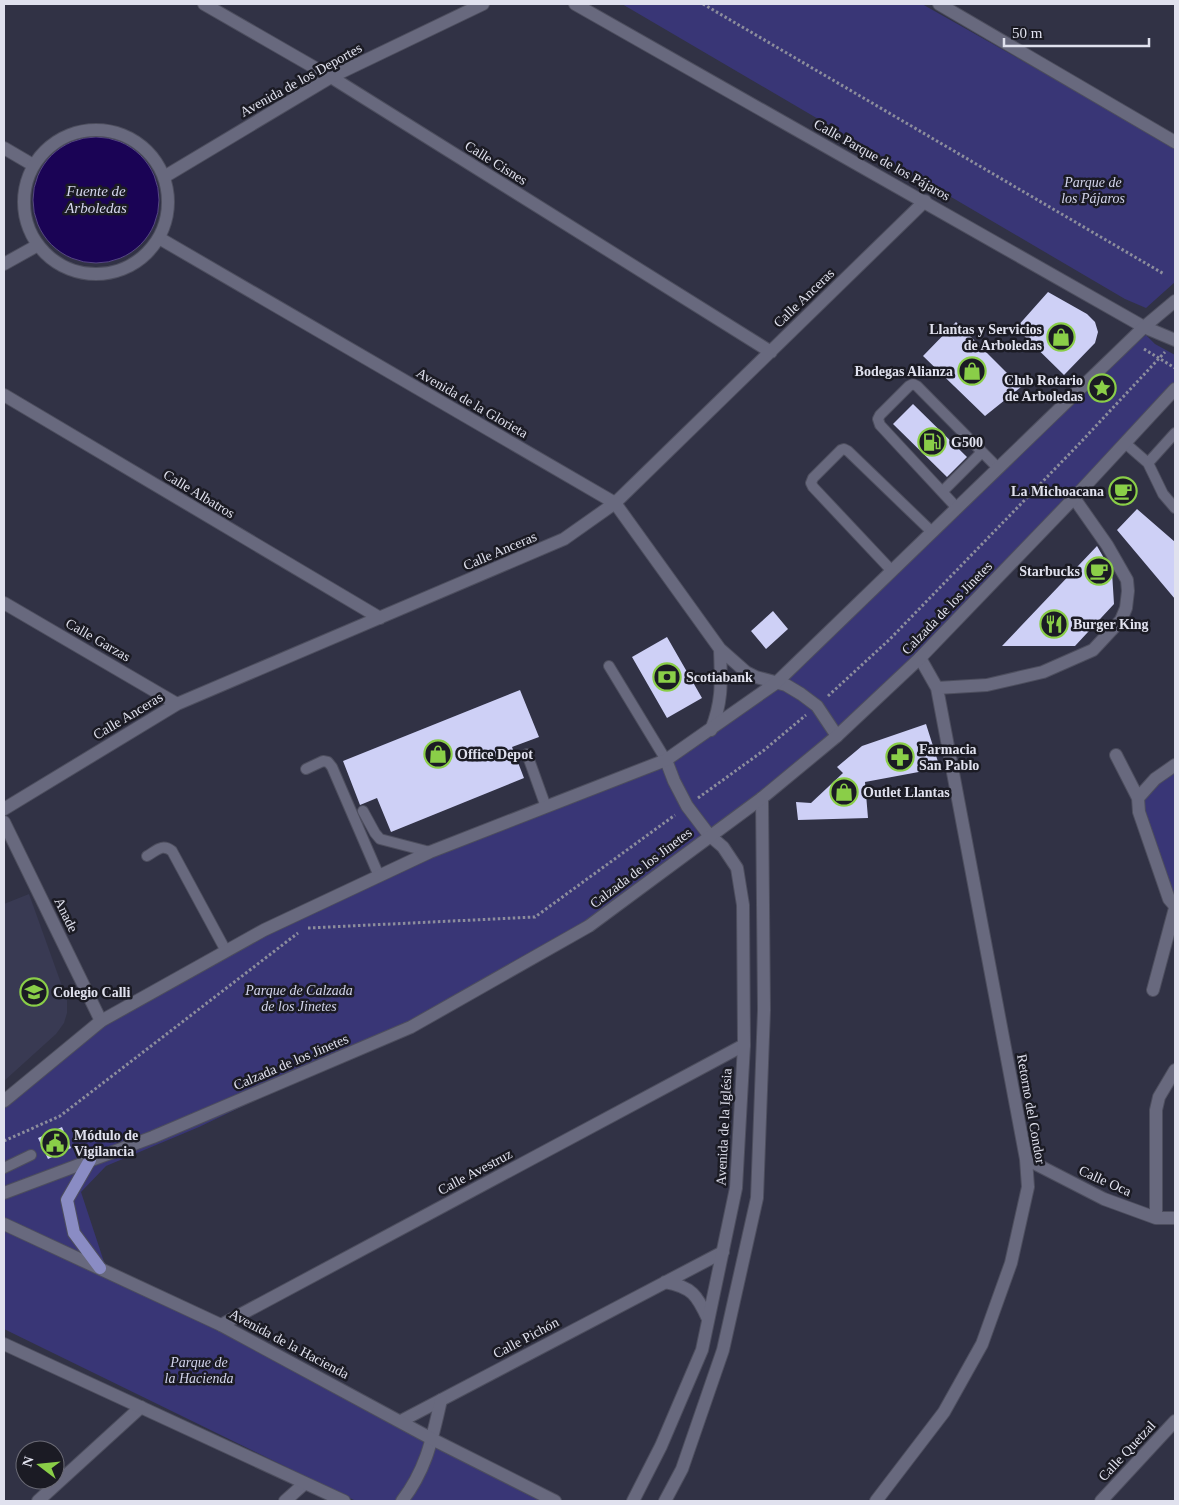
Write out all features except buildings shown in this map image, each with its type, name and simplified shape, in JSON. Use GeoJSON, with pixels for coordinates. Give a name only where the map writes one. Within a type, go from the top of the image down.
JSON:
{"type":"FeatureCollection","features":[{"type":"Feature","properties":{"kind":"main road"},"geometry":{"type":"LineString","coordinates":[[90,1160],[67,1200],[74,1233],[100,1268]]}},
{"type":"Feature","properties":{"kind":"street","name":"Calle Cisnes"},"geometry":{"type":"LineString","coordinates":[[204,4],[331,78],[771,352]]}},
{"type":"Feature","properties":{"kind":"street","name":"Avenida de los Deportes"},"geometry":{"type":"LineString","coordinates":[[164,177],[331,78],[483,4]]}},
{"type":"Feature","properties":{"kind":"street","name":"Calle Parque de los Pájaros"},"geometry":{"type":"LineString","coordinates":[[576,4],[1144,327],[1175,340]]}},
{"type":"Feature","properties":{"kind":"street"},"geometry":{"type":"LineString","coordinates":[[939,4],[1175,142]]}},
{"type":"Feature","properties":{"kind":"street"},"geometry":{"type":"LineString","coordinates":[[102,129],[122,134],[140,144],[154,158],[164,177],[168,192],[168,208],[159,238],[144,256],[124,269],[100,274],[76,272],[69,269],[55,262],[38,245],[28,226],[24,206],[26,185],[34,165],[46,149],[63,137],[82,130],[102,129]]}},
{"type":"Feature","properties":{"kind":"street"},"geometry":{"type":"LineString","coordinates":[[4,148],[34,165]]}},
{"type":"Feature","properties":{"kind":"street","name":"Calle Anceras"},"geometry":{"type":"LineString","coordinates":[[4,809],[177,704],[564,539],[614,503],[925,201]]}},
{"type":"Feature","properties":{"kind":"street","name":"Avenida de la Glorieta"},"geometry":{"type":"LineString","coordinates":[[159,238],[614,503],[720,649],[746,672],[756,677],[786,685],[817,706],[837,736]]}},
{"type":"Feature","properties":{"kind":"street"},"geometry":{"type":"LineString","coordinates":[[4,264],[38,245]]}},
{"type":"Feature","properties":{"kind":"street"},"geometry":{"type":"LineString","coordinates":[[4,1101],[101,1021],[264,930],[430,852],[666,760],[711,730],[776,683],[1144,327],[1175,302]]}},
{"type":"Feature","properties":{"kind":"street","name":"Calzada de los Jinetes"},"geometry":{"type":"LineString","coordinates":[[4,1194],[153,1137],[411,1027],[590,926],[762,798],[837,736],[920,658],[1074,498],[1175,389]]}},
{"type":"Feature","properties":{"kind":"street","name":"Calle Albatros"},"geometry":{"type":"LineString","coordinates":[[4,395],[380,618]]}},
{"type":"Feature","properties":{"kind":"street"},"geometry":{"type":"LineString","coordinates":[[937,688],[988,685],[1043,672],[1093,650],[1121,620],[1126,608],[1128,580],[1107,545],[1074,498]]}},
{"type":"Feature","properties":{"kind":"street","name":"Calle Garzas"},"geometry":{"type":"LineString","coordinates":[[4,603],[177,704]]}},
{"type":"Feature","properties":{"kind":"street"},"geometry":{"type":"LineString","coordinates":[[711,730],[718,713],[721,698],[720,649]]}},
{"type":"Feature","properties":{"kind":"street","name":"Retorno del Condor"},"geometry":{"type":"LineString","coordinates":[[876,1501],[944,1412],[982,1344],[1011,1263],[1028,1187],[1026,1159],[937,688],[920,658]]}},
{"type":"Feature","properties":{"kind":"street"},"geometry":{"type":"LineString","coordinates":[[1116,755],[1138,798],[1142,821],[1169,899],[1175,907],[1153,990]]}},
{"type":"Feature","properties":{"kind":"street","name":"Avenida de la Iglésia"},"geometry":{"type":"LineString","coordinates":[[633,1501],[661,1446],[702,1350],[736,1188],[744,1045],[743,905],[737,868],[723,847],[709,836],[687,806],[666,760]]}},
{"type":"Feature","properties":{"kind":"street"},"geometry":{"type":"LineString","coordinates":[[1138,798],[1154,779],[1175,764]]}},
{"type":"Feature","properties":{"kind":"street"},"geometry":{"type":"LineString","coordinates":[[666,1501],[682,1469],[723,1350],[757,1198],[764,1010],[762,798]]}},
{"type":"Feature","properties":{"kind":"street","name":"Anade"},"geometry":{"type":"LineString","coordinates":[[4,822],[101,1021]]}},
{"type":"Feature","properties":{"kind":"street","name":"Calle Avestruz"},"geometry":{"type":"LineString","coordinates":[[221,1325],[744,1045]]}},
{"type":"Feature","properties":{"kind":"street"},"geometry":{"type":"LineString","coordinates":[[1156,1218],[1156,1110],[1159,1098],[1175,1070]]}},
{"type":"Feature","properties":{"kind":"street","name":"Calle Oca"},"geometry":{"type":"LineString","coordinates":[[1026,1159],[1104,1199],[1156,1218],[1175,1218]]}},
{"type":"Feature","properties":{"kind":"street","name":"Avenida de la Hacienda"},"geometry":{"type":"LineString","coordinates":[[4,1224],[221,1325],[432,1439],[555,1501]]}},
{"type":"Feature","properties":{"kind":"street","name":"Calle Pichón"},"geometry":{"type":"LineString","coordinates":[[401,1421],[723,1252]]}},
{"type":"Feature","properties":{"kind":"street"},"geometry":{"type":"LineString","coordinates":[[665,1282],[680,1285],[691,1291],[700,1302],[708,1319]]}},
{"type":"Feature","properties":{"kind":"street"},"geometry":{"type":"LineString","coordinates":[[4,1344],[344,1501]]}},
{"type":"Feature","properties":{"kind":"street"},"geometry":{"type":"LineString","coordinates":[[402,1501],[422,1470],[432,1439],[441,1400]]}},
{"type":"Feature","properties":{"kind":"street"},"geometry":{"type":"LineString","coordinates":[[38,1501],[141,1407]]}},
{"type":"Feature","properties":{"kind":"street","name":"Calle Quetzal"},"geometry":{"type":"LineString","coordinates":[[1101,1501],[1175,1421]]}},
{"type":"Feature","properties":{"kind":"street"},"geometry":{"type":"LineString","coordinates":[[285,1501],[304,1484]]}},
{"type":"Feature","properties":{"kind":"lane"},"geometry":{"type":"LineString","coordinates":[[957,508],[880,425],[878,419],[880,415],[909,386],[913,384],[917,386],[998,468]]}},
{"type":"Feature","properties":{"kind":"lane"},"geometry":{"type":"LineString","coordinates":[[1148,463],[1175,435]]}},
{"type":"Feature","properties":{"kind":"lane"},"geometry":{"type":"LineString","coordinates":[[1125,443],[1148,463],[1163,494],[1175,508]]}},
{"type":"Feature","properties":{"kind":"lane"},"geometry":{"type":"LineString","coordinates":[[892,571],[813,488],[811,483],[813,478],[841,450],[848,451],[932,532]]}},
{"type":"Feature","properties":{"kind":"lane"},"geometry":{"type":"LineString","coordinates":[[942,492],[982,452]]}},
{"type":"Feature","properties":{"kind":"lane"},"geometry":{"type":"LineString","coordinates":[[609,666],[666,760]]}},
{"type":"Feature","properties":{"kind":"lane"},"geometry":{"type":"LineString","coordinates":[[527,754],[546,807]]}},
{"type":"Feature","properties":{"kind":"lane"},"geometry":{"type":"LineString","coordinates":[[306,769],[323,761],[328,762],[332,767],[378,876]]}},
{"type":"Feature","properties":{"kind":"lane"},"geometry":{"type":"LineString","coordinates":[[364,811],[380,839],[430,852]]}},
{"type":"Feature","properties":{"kind":"lane"},"geometry":{"type":"LineString","coordinates":[[147,856],[163,846],[172,851],[226,951]]}},
{"type":"Feature","properties":{"kind":"lane"},"geometry":{"type":"LineString","coordinates":[[4,1168],[31,1155]]}},
{"type":"Feature","properties":{"kind":"path"},"geometry":{"type":"LineString","coordinates":[[703,4],[1164,274]]}},
{"type":"Feature","properties":{"kind":"path"},"geometry":{"type":"LineString","coordinates":[[1131,340],[1175,368]]}},
{"type":"Feature","properties":{"kind":"shaded area","name":"Colegio Calli"},"geometry":{"type":"Polygon","coordinates":[[[29,894],[67,1000],[67,1013],[64,1023],[56,1034],[4,1081],[4,904],[29,894]]]}},
{"type":"Feature","properties":{"kind":"green space","name":"Parque de los Pájaros"},"geometry":{"type":"Polygon","coordinates":[[[622,4],[922,4],[1175,147],[1175,282],[1146,308],[1125,299],[622,4]]]}},
{"type":"Feature","properties":{"kind":"green space","name":"Parque de Calzada de los Jinetes"},"geometry":{"type":"Polygon","coordinates":[[[1146,335],[1155,344],[1175,355],[1175,383],[1073,495],[836,736],[589,926],[499,970],[410,1026],[199,1127],[106,1166],[81,1192],[105,1265],[4,1222],[4,1104],[103,1023],[264,934],[432,857],[670,763],[762,695],[1111,363],[1146,335]]]}},
{"type":"Feature","properties":{"kind":"green space"},"geometry":{"type":"Polygon","coordinates":[[[1175,766],[1175,902],[1140,798],[1175,766]]]}},
{"type":"Feature","properties":{"kind":"green space","name":"Parque de la Hacienda"},"geometry":{"type":"Polygon","coordinates":[[[4,1228],[220,1327],[429,1441],[417,1469],[396,1501],[356,1501],[4,1329],[4,1228]]]}},
{"type":"Feature","properties":{"kind":"green space"},"geometry":{"type":"Polygon","coordinates":[[[435,1445],[547,1501],[406,1501],[435,1445]]]}},
{"type":"Feature","properties":{"kind":"water","name":"Fuente de Arboledas"},"geometry":{"type":"Polygon","coordinates":[[[96,137],[120,141],[141,155],[155,176],[159,200],[155,224],[141,245],[120,259],[96,263],[72,259],[51,245],[37,224],[33,200],[37,176],[51,155],[72,141],[96,137]]]}},
{"type":"Feature","properties":{"kind":"place","name":"Llantas y Servicios de Arboledas"},"geometry":{"type":"Point","coordinates":[1061,337]}},
{"type":"Feature","properties":{"kind":"place","name":"Bodegas Alianza"},"geometry":{"type":"Point","coordinates":[972,371]}},
{"type":"Feature","properties":{"kind":"place","name":"Club Rotario de Arboledas"},"geometry":{"type":"Point","coordinates":[1102,388]}},
{"type":"Feature","properties":{"kind":"place","name":"G500"},"geometry":{"type":"Point","coordinates":[932,442]}},
{"type":"Feature","properties":{"kind":"place","name":"La Michoacana"},"geometry":{"type":"Point","coordinates":[1123,491]}},
{"type":"Feature","properties":{"kind":"place","name":"Starbucks"},"geometry":{"type":"Point","coordinates":[1099,571]}},
{"type":"Feature","properties":{"kind":"place","name":"Burger King"},"geometry":{"type":"Point","coordinates":[1054,624]}},
{"type":"Feature","properties":{"kind":"place","name":"Scotiabank"},"geometry":{"type":"Point","coordinates":[667,677]}},
{"type":"Feature","properties":{"kind":"place","name":"Office Depot"},"geometry":{"type":"Point","coordinates":[438,754]}},
{"type":"Feature","properties":{"kind":"place","name":"Farmacia San Pablo"},"geometry":{"type":"Point","coordinates":[900,757]}},
{"type":"Feature","properties":{"kind":"place","name":"Outlet Llantas"},"geometry":{"type":"Point","coordinates":[844,792]}},
{"type":"Feature","properties":{"kind":"place","name":"Colegio Calli"},"geometry":{"type":"Point","coordinates":[34,992]}},
{"type":"Feature","properties":{"kind":"place","name":"Módulo de Vigilancia"},"geometry":{"type":"Point","coordinates":[55,1143]}}]}
